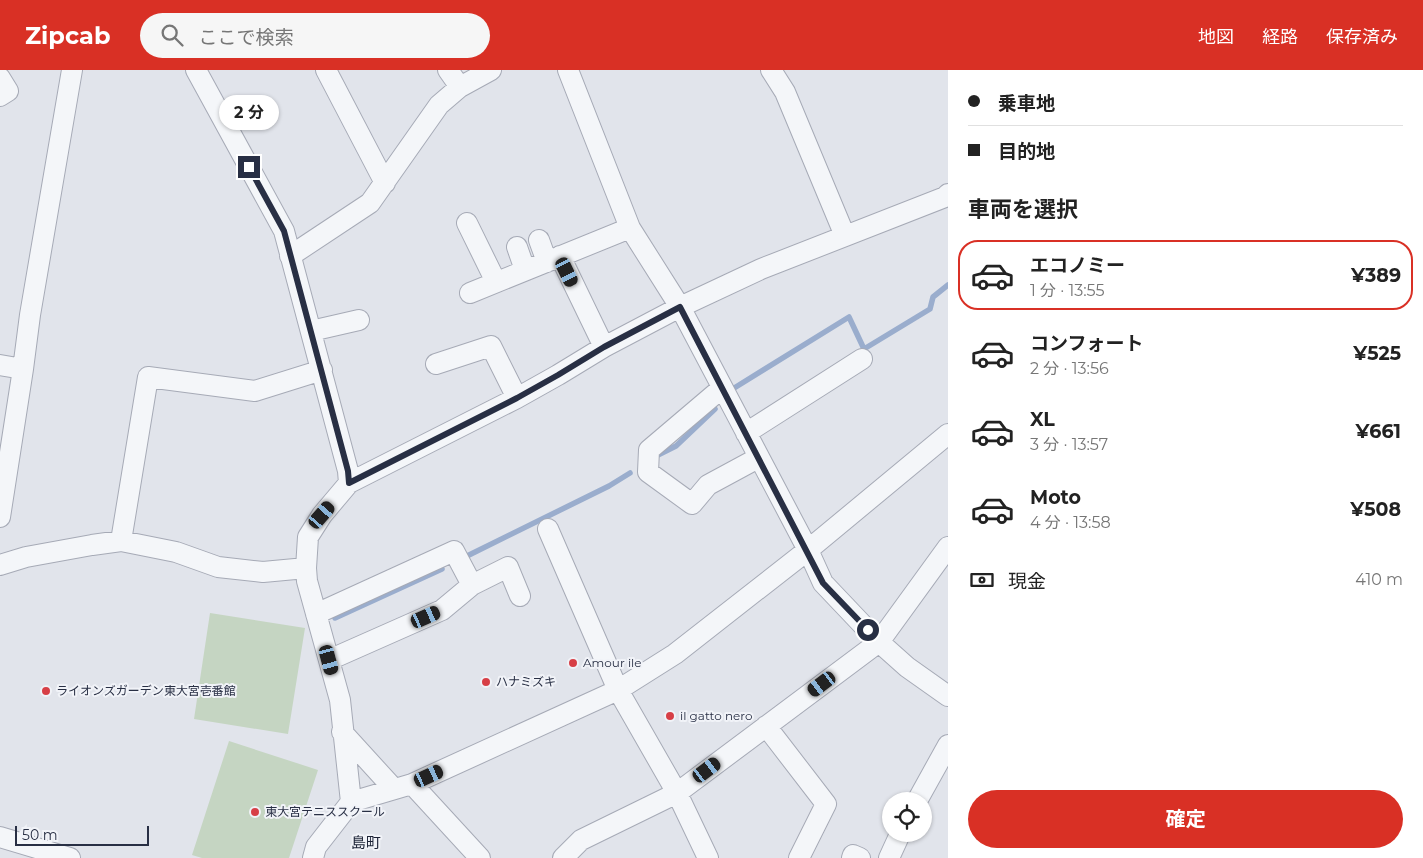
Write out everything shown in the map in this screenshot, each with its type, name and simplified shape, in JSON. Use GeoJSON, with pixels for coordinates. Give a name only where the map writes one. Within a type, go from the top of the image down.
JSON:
{"type":"FeatureCollection","features":[{"type":"Feature","properties":{"kind":"street"},"geometry":{"type":"LineString","coordinates":[[0,517],[30,316],[72,70]]}},
{"type":"Feature","properties":{"kind":"street"},"geometry":{"type":"LineString","coordinates":[[196,70],[284,231],[322,370],[348,471],[349,483]]}},
{"type":"Feature","properties":{"kind":"street"},"geometry":{"type":"LineString","coordinates":[[326,70],[385,183]]}},
{"type":"Feature","properties":{"kind":"street"},"geometry":{"type":"LineString","coordinates":[[448,70],[460,86]]}},
{"type":"Feature","properties":{"kind":"street"},"geometry":{"type":"LineString","coordinates":[[290,256],[370,203],[439,105],[460,86],[490,70]]}},
{"type":"Feature","properties":{"kind":"street"},"geometry":{"type":"LineString","coordinates":[[568,70],[630,228],[680,307],[808,550],[823,583],[879,642],[907,667],[948,696]]}},
{"type":"Feature","properties":{"kind":"street"},"geometry":{"type":"LineString","coordinates":[[771,70],[785,92],[845,236]]}},
{"type":"Feature","properties":{"kind":"street"},"geometry":{"type":"LineString","coordinates":[[0,78],[8,91],[0,96]]}},
{"type":"Feature","properties":{"kind":"street"},"geometry":{"type":"LineString","coordinates":[[351,802],[340,700],[307,581],[306,568],[308,537],[322,515],[349,483],[517,398],[604,347],[680,307],[761,269],[947,198]]}},
{"type":"Feature","properties":{"kind":"street"},"geometry":{"type":"LineString","coordinates":[[467,223],[496,282]]}},
{"type":"Feature","properties":{"kind":"street"},"geometry":{"type":"LineString","coordinates":[[470,293],[630,228]]}},
{"type":"Feature","properties":{"kind":"street"},"geometry":{"type":"LineString","coordinates":[[539,240],[553,259],[604,347]]}},
{"type":"Feature","properties":{"kind":"street"},"geometry":{"type":"LineString","coordinates":[[517,246],[525,270]]}},
{"type":"Feature","properties":{"kind":"street"},"geometry":{"type":"LineString","coordinates":[[311,331],[360,320]]}},
{"type":"Feature","properties":{"kind":"street"},"geometry":{"type":"LineString","coordinates":[[436,364],[491,346],[517,398]]}},
{"type":"Feature","properties":{"kind":"street"},"geometry":{"type":"LineString","coordinates":[[746,433],[862,359]]}},
{"type":"Feature","properties":{"kind":"street"},"geometry":{"type":"LineString","coordinates":[[0,365],[23,369]]}},
{"type":"Feature","properties":{"kind":"street"},"geometry":{"type":"LineString","coordinates":[[121,541],[148,376],[255,392],[322,370]]}},
{"type":"Feature","properties":{"kind":"street"},"geometry":{"type":"LineString","coordinates":[[722,388],[649,450],[648,472],[692,504],[708,486],[758,458]]}},
{"type":"Feature","properties":{"kind":"street"},"geometry":{"type":"LineString","coordinates":[[313,858],[316,847],[351,802],[403,787],[618,690],[675,654],[808,550],[947,436]]}},
{"type":"Feature","properties":{"kind":"street"},"geometry":{"type":"LineString","coordinates":[[548,529],[618,690],[677,793],[708,858]]}},
{"type":"Feature","properties":{"kind":"street"},"geometry":{"type":"LineString","coordinates":[[0,565],[26,557],[121,541],[176,552],[218,567],[263,572],[306,568]]}},
{"type":"Feature","properties":{"kind":"street"},"geometry":{"type":"LineString","coordinates":[[564,858],[581,840],[677,793],[879,642],[948,548]]}},
{"type":"Feature","properties":{"kind":"street"},"geometry":{"type":"LineString","coordinates":[[316,614],[454,551],[472,585]]}},
{"type":"Feature","properties":{"kind":"street"},"geometry":{"type":"LineString","coordinates":[[329,660],[442,610],[472,585],[508,568],[520,596]]}},
{"type":"Feature","properties":{"kind":"street"},"geometry":{"type":"LineString","coordinates":[[766,726],[826,804],[799,858]]}},
{"type":"Feature","properties":{"kind":"street"},"geometry":{"type":"LineString","coordinates":[[342,732],[480,858]]}},
{"type":"Feature","properties":{"kind":"street"},"geometry":{"type":"LineString","coordinates":[[922,792],[948,745]]}},
{"type":"Feature","properties":{"kind":"street"},"geometry":{"type":"LineString","coordinates":[[0,837],[70,858]]}},
{"type":"Feature","properties":{"kind":"street"},"geometry":{"type":"LineString","coordinates":[[889,858],[896,842]]}},
{"type":"Feature","properties":{"kind":"street"},"geometry":{"type":"LineString","coordinates":[[852,858],[853,854],[860,858]]}},
{"type":"Feature","properties":{"kind":"green space"},"geometry":{"type":"Polygon","coordinates":[[[210,613],[305,628],[288,734],[194,719],[210,613]]]}},
{"type":"Feature","properties":{"kind":"green space","name":"東大宮テニススクール"},"geometry":{"type":"Polygon","coordinates":[[[229,741],[318,770],[289,858],[202,858],[192,855],[229,741]]]}},
{"type":"Feature","properties":{"kind":"waterway"},"geometry":{"type":"LineString","coordinates":[[731,390],[849,317],[864,349],[930,309],[933,297],[948,285]]}},
{"type":"Feature","properties":{"kind":"waterway"},"geometry":{"type":"LineString","coordinates":[[658,455],[676,446],[715,409]]}},
{"type":"Feature","properties":{"kind":"waterway"},"geometry":{"type":"LineString","coordinates":[[467,556],[609,486],[630,473]]}},
{"type":"Feature","properties":{"kind":"waterway"},"geometry":{"type":"LineString","coordinates":[[335,618],[442,569]]}},
{"type":"Feature","properties":{"kind":"place","name":"Amour ile"},"geometry":{"type":"Point","coordinates":[573,663]}},
{"type":"Feature","properties":{"kind":"place","name":"ハナミズキ"},"geometry":{"type":"Point","coordinates":[486,682]}},
{"type":"Feature","properties":{"kind":"place","name":"ライオンズガーデン東大宮壱番館"},"geometry":{"type":"Point","coordinates":[46,691]}},
{"type":"Feature","properties":{"kind":"place","name":"il gatto nero"},"geometry":{"type":"Point","coordinates":[670,716]}},
{"type":"Feature","properties":{"kind":"place","name":"東大宮テニススクール"},"geometry":{"type":"Point","coordinates":[255,812]}},
{"type":"Feature","properties":{"kind":"district","name":"島町"},"geometry":{"type":"Point","coordinates":[366,843]}},
{"type":"Feature","properties":{"kind":"route"},"geometry":{"type":"LineString","coordinates":[[249,167],[284,231],[348,471],[349,483],[517,398],[604,347],[680,307],[808,550],[823,583],[868,630]]}}]}
